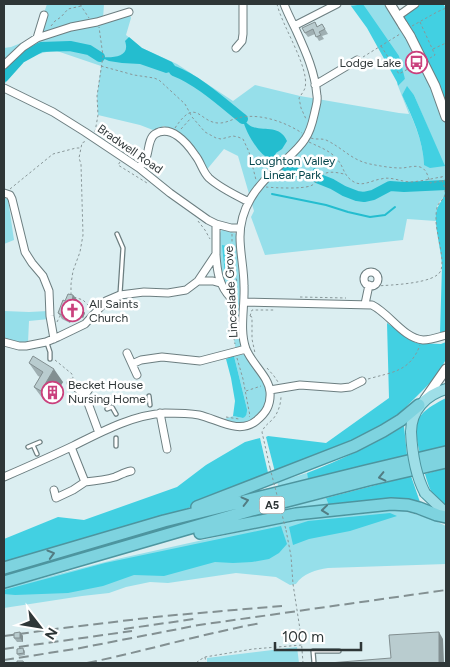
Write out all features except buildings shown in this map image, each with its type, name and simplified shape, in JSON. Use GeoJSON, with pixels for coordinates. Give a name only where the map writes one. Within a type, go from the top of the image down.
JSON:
{"type":"FeatureCollection","features":[{"type":"Feature","properties":{"kind":"highway"},"geometry":{"type":"LineString","coordinates":[[164,521],[354,446],[401,420],[422,402]]}},
{"type":"Feature","properties":{"kind":"highway","name":"A5"},"geometry":{"type":"LineString","coordinates":[[4,568],[164,521],[366,470],[446,452]]}},
{"type":"Feature","properties":{"kind":"highway","name":"A5"},"geometry":{"type":"LineString","coordinates":[[4,582],[252,510],[446,462]]}},
{"type":"Feature","properties":{"kind":"highway"},"geometry":{"type":"LineString","coordinates":[[99,555],[220,528],[303,513],[391,504],[408,505],[437,515],[446,515]]}},
{"type":"Feature","properties":{"kind":"main road"},"geometry":{"type":"LineString","coordinates":[[446,389],[422,402],[413,417],[411,432],[419,482],[424,493],[446,515]]}},
{"type":"Feature","properties":{"kind":"street"},"geometry":{"type":"LineString","coordinates":[[236,48],[242,41],[243,4]]}},
{"type":"Feature","properties":{"kind":"street","name":"Linceslade Grove"},"geometry":{"type":"LineString","coordinates":[[269,387],[246,349],[242,333],[244,284],[240,228],[249,202],[260,185],[292,154],[313,121],[317,99],[311,63],[284,4]]}},
{"type":"Feature","properties":{"kind":"street"},"geometry":{"type":"LineString","coordinates":[[294,26],[337,4]]}},
{"type":"Feature","properties":{"kind":"street"},"geometry":{"type":"LineString","coordinates":[[384,4],[394,10],[404,25],[435,86],[446,117]]}},
{"type":"Feature","properties":{"kind":"street"},"geometry":{"type":"LineString","coordinates":[[394,10],[413,4]]}},
{"type":"Feature","properties":{"kind":"street"},"geometry":{"type":"LineString","coordinates":[[4,64],[23,47],[37,38],[129,12]]}},
{"type":"Feature","properties":{"kind":"street"},"geometry":{"type":"LineString","coordinates":[[37,38],[44,15]]}},
{"type":"Feature","properties":{"kind":"street"},"geometry":{"type":"LineString","coordinates":[[315,85],[358,60]]}},
{"type":"Feature","properties":{"kind":"street","name":"Bradwell Road"},"geometry":{"type":"LineString","coordinates":[[4,88],[53,112],[94,137],[139,168],[198,214],[216,224],[240,228]]}},
{"type":"Feature","properties":{"kind":"street"},"geometry":{"type":"LineString","coordinates":[[139,168],[147,155],[152,137],[166,130],[175,134],[196,155],[204,173],[215,183],[249,202]]}},
{"type":"Feature","properties":{"kind":"street"},"geometry":{"type":"LineString","coordinates":[[5,193],[10,195],[12,199],[25,252],[43,276],[49,291],[53,339]]}},
{"type":"Feature","properties":{"kind":"street"},"geometry":{"type":"LineString","coordinates":[[216,224],[216,254],[220,284],[231,298]]}},
{"type":"Feature","properties":{"kind":"street"},"geometry":{"type":"LineString","coordinates":[[4,342],[26,346],[53,339],[86,324],[106,301],[120,295],[186,290],[198,281],[216,254]]}},
{"type":"Feature","properties":{"kind":"street"},"geometry":{"type":"LineString","coordinates":[[198,281],[213,281],[220,284]]}},
{"type":"Feature","properties":{"kind":"street"},"geometry":{"type":"LineString","coordinates":[[365,304],[368,286]]}},
{"type":"Feature","properties":{"kind":"street"},"geometry":{"type":"LineString","coordinates":[[244,302],[372,305],[380,309],[411,336],[422,340],[446,335]]}},
{"type":"Feature","properties":{"kind":"street"},"geometry":{"type":"LineString","coordinates":[[132,364],[141,360],[162,357],[200,361],[246,349]]}},
{"type":"Feature","properties":{"kind":"street"},"geometry":{"type":"LineString","coordinates":[[127,353],[137,374]]}},
{"type":"Feature","properties":{"kind":"street"},"geometry":{"type":"LineString","coordinates":[[422,402],[446,369]]}},
{"type":"Feature","properties":{"kind":"street"},"geometry":{"type":"LineString","coordinates":[[4,477],[38,457],[71,447],[99,433],[113,430],[119,422],[151,413],[199,415],[231,426],[243,427],[254,423],[265,414],[269,404],[269,387],[300,385],[342,388],[350,387],[362,381]]}},
{"type":"Feature","properties":{"kind":"street"},"geometry":{"type":"LineString","coordinates":[[71,383],[85,395],[99,433]]}},
{"type":"Feature","properties":{"kind":"street"},"geometry":{"type":"LineString","coordinates":[[85,395],[91,386]]}},
{"type":"Feature","properties":{"kind":"street"},"geometry":{"type":"LineString","coordinates":[[160,414],[167,449]]}},
{"type":"Feature","properties":{"kind":"street"},"geometry":{"type":"LineString","coordinates":[[71,447],[85,482]]}},
{"type":"Feature","properties":{"kind":"street"},"geometry":{"type":"LineString","coordinates":[[54,490],[56,498],[85,482],[101,480],[130,471]]}},
{"type":"Feature","properties":{"kind":"lane"},"geometry":{"type":"LineString","coordinates":[[117,234],[123,248],[120,295]]}},
{"type":"Feature","properties":{"kind":"lane"},"geometry":{"type":"LineString","coordinates":[[50,359],[53,339]]}},
{"type":"Feature","properties":{"kind":"lane"},"geometry":{"type":"LineString","coordinates":[[150,396],[150,405]]}},
{"type":"Feature","properties":{"kind":"lane"},"geometry":{"type":"LineString","coordinates":[[107,409],[112,407],[116,414]]}},
{"type":"Feature","properties":{"kind":"lane"},"geometry":{"type":"LineString","coordinates":[[116,438],[116,446]]}},
{"type":"Feature","properties":{"kind":"lane"},"geometry":{"type":"LineString","coordinates":[[28,447],[40,442]]}},
{"type":"Feature","properties":{"kind":"lane"},"geometry":{"type":"LineString","coordinates":[[33,445],[38,457]]}},
{"type":"Feature","properties":{"kind":"lane"},"geometry":{"type":"LineString","coordinates":[[314,663],[313,651],[339,651]]}},
{"type":"Feature","properties":{"kind":"path"},"geometry":{"type":"LineString","coordinates":[[277,4],[303,66],[304,89],[299,98],[307,122]]}},
{"type":"Feature","properties":{"kind":"path"},"geometry":{"type":"LineString","coordinates":[[50,34],[51,26],[55,21],[61,18],[66,11],[81,5],[100,31],[103,56],[97,96],[98,115],[95,135],[82,143],[79,158],[81,164],[83,235],[80,252],[73,271],[72,297]]}},
{"type":"Feature","properties":{"kind":"path"},"geometry":{"type":"LineString","coordinates":[[419,22],[435,55],[430,58]]}},
{"type":"Feature","properties":{"kind":"path"},"geometry":{"type":"LineString","coordinates":[[432,49],[446,43]]}},
{"type":"Feature","properties":{"kind":"path"},"geometry":{"type":"LineString","coordinates":[[381,46],[399,74],[415,65]]}},
{"type":"Feature","properties":{"kind":"path"},"geometry":{"type":"LineString","coordinates":[[101,66],[159,80],[185,104],[192,117],[208,135],[221,139],[233,136],[243,139],[249,152],[256,182],[263,187],[306,187],[314,185],[325,173],[331,172],[344,174],[358,184],[382,178],[410,182],[446,176]]}},
{"type":"Feature","properties":{"kind":"path"},"geometry":{"type":"LineString","coordinates":[[175,134],[181,119],[185,115],[194,112],[216,123],[223,123],[242,116],[268,118],[294,128],[329,152],[341,163],[344,174]]}},
{"type":"Feature","properties":{"kind":"path"},"geometry":{"type":"LineString","coordinates":[[175,134],[192,117]]}},
{"type":"Feature","properties":{"kind":"path"},"geometry":{"type":"LineString","coordinates":[[304,136],[314,140],[322,138],[327,140],[350,156],[369,164],[399,168],[422,168],[425,170],[430,183],[446,180]]}},
{"type":"Feature","properties":{"kind":"path"},"geometry":{"type":"LineString","coordinates":[[5,193],[53,154],[81,148]]}},
{"type":"Feature","properties":{"kind":"path"},"geometry":{"type":"LineString","coordinates":[[123,157],[118,165],[151,186]]}},
{"type":"Feature","properties":{"kind":"path"},"geometry":{"type":"LineString","coordinates":[[368,286],[420,282],[437,276],[441,271],[436,211],[444,197],[441,177]]}},
{"type":"Feature","properties":{"kind":"path"},"geometry":{"type":"LineString","coordinates":[[194,216],[205,230],[211,242]]}},
{"type":"Feature","properties":{"kind":"path"},"geometry":{"type":"LineString","coordinates":[[68,298],[78,298],[88,305],[106,301]]}},
{"type":"Feature","properties":{"kind":"path"},"geometry":{"type":"LineString","coordinates":[[231,298],[231,308],[237,310]]}},
{"type":"Feature","properties":{"kind":"path"},"geometry":{"type":"LineString","coordinates":[[53,339],[58,319],[62,312]]}},
{"type":"Feature","properties":{"kind":"path"},"geometry":{"type":"LineString","coordinates":[[362,381],[408,365],[417,352],[422,340]]}},
{"type":"Feature","properties":{"kind":"path"},"geometry":{"type":"LineString","coordinates":[[50,352],[53,358],[72,374],[74,381],[71,383]]}},
{"type":"Feature","properties":{"kind":"path"},"geometry":{"type":"LineString","coordinates":[[246,419],[250,416],[246,392],[269,387]]}},
{"type":"Feature","properties":{"kind":"path"},"geometry":{"type":"LineString","coordinates":[[221,422],[222,418],[225,417],[242,420]]}},
{"type":"Feature","properties":{"kind":"path"},"geometry":{"type":"LineString","coordinates":[[270,468],[291,556],[303,663]]}},
{"type":"Feature","properties":{"kind":"path"},"geometry":{"type":"LineString","coordinates":[[197,663],[205,657],[253,649],[302,645]]}},
{"type":"Feature","properties":{"kind":"path"},"geometry":{"type":"LineString","coordinates":[[205,657],[206,663]]}},
{"type":"Feature","properties":{"kind":"green space","name":"Loughton Valley Linear Park"},"geometry":{"type":"Polygon","coordinates":[[[47,4],[104,4],[103,19],[129,12],[131,18],[126,35],[142,48],[177,64],[233,101],[255,85],[300,96],[409,114],[398,86],[405,79],[363,4],[384,4],[395,11],[446,117],[446,185],[444,185],[444,196],[437,206],[436,221],[407,219],[403,240],[265,255],[251,217],[254,211],[238,156],[224,149],[204,173],[196,155],[172,131],[164,126],[153,130],[98,115],[97,96],[101,66],[54,50],[24,58],[4,85],[4,48],[36,37],[47,4]],[[407,87],[402,95],[419,137],[424,165],[444,166],[414,95],[407,87]]]}},
{"type":"Feature","properties":{"kind":"green space"},"geometry":{"type":"Polygon","coordinates":[[[4,198],[8,199],[14,240],[4,244],[4,198]]]}},
{"type":"Feature","properties":{"kind":"green space"},"geometry":{"type":"Polygon","coordinates":[[[222,229],[237,234],[242,297],[240,329],[242,348],[236,350],[231,316],[234,296],[224,284],[220,268],[220,233],[222,229]]]}},
{"type":"Feature","properties":{"kind":"green space"},"geometry":{"type":"Polygon","coordinates":[[[4,311],[48,311],[49,319],[29,321],[28,343],[16,343],[4,338],[4,311]]]}},
{"type":"Feature","properties":{"kind":"green space"},"geometry":{"type":"Polygon","coordinates":[[[245,354],[266,387],[266,405],[256,418],[248,422],[231,423],[222,420],[233,416],[243,418],[247,413],[234,356],[245,354]]]}},
{"type":"Feature","properties":{"kind":"green space"},"geometry":{"type":"Polygon","coordinates":[[[307,473],[308,480],[279,488],[277,482],[307,473]]]}},
{"type":"Feature","properties":{"kind":"green space"},"geometry":{"type":"Polygon","coordinates":[[[326,498],[329,506],[285,513],[283,508],[326,498]]]}},
{"type":"Feature","properties":{"kind":"green space"},"geometry":{"type":"Polygon","coordinates":[[[396,509],[429,518],[446,526],[446,564],[328,568],[310,573],[302,577],[296,584],[290,585],[276,577],[236,573],[168,583],[150,582],[109,593],[4,608],[4,588],[117,559],[306,519],[396,509]]]}},
{"type":"Feature","properties":{"kind":"green space"},"geometry":{"type":"Polygon","coordinates":[[[297,647],[299,663],[207,663],[207,658],[297,647]]]}},
{"type":"Feature","properties":{"kind":"shaded area"},"geometry":{"type":"Polygon","coordinates":[[[363,4],[399,56],[405,79],[398,86],[367,28],[351,6],[363,4]]]}},
{"type":"Feature","properties":{"kind":"shaded area"},"geometry":{"type":"Polygon","coordinates":[[[415,4],[443,4],[446,8],[446,117],[398,16],[415,4]]]}},
{"type":"Feature","properties":{"kind":"shaded area"},"geometry":{"type":"Polygon","coordinates":[[[129,37],[142,48],[172,62],[175,66],[174,71],[166,73],[140,64],[109,61],[100,57],[115,57],[123,54],[126,47],[125,41],[129,37]]]}},
{"type":"Feature","properties":{"kind":"shaded area"},"geometry":{"type":"Polygon","coordinates":[[[407,86],[414,95],[445,166],[430,168],[424,165],[419,137],[402,95],[407,86]]]}},
{"type":"Feature","properties":{"kind":"shaded area"},"geometry":{"type":"Polygon","coordinates":[[[243,119],[252,126],[276,131],[284,136],[287,141],[282,149],[276,153],[277,160],[265,156],[258,150],[248,134],[243,119]]]}},
{"type":"Feature","properties":{"kind":"shaded area"},"geometry":{"type":"Polygon","coordinates":[[[296,167],[302,170],[305,176],[310,174],[314,168],[320,171],[317,178],[302,179],[292,174],[288,168],[296,167]]]}},
{"type":"Feature","properties":{"kind":"shaded area"},"geometry":{"type":"Polygon","coordinates":[[[444,185],[446,185],[446,332],[440,333],[442,266],[436,214],[445,193],[444,185]]]}},
{"type":"Feature","properties":{"kind":"shaded area"},"geometry":{"type":"Polygon","coordinates":[[[222,245],[227,246],[227,259],[232,277],[230,285],[225,275],[222,245]]]}},
{"type":"Feature","properties":{"kind":"shaded area"},"geometry":{"type":"Polygon","coordinates":[[[387,323],[416,343],[441,344],[446,342],[446,359],[438,375],[395,418],[326,454],[275,472],[266,437],[326,443],[389,398],[387,323]]]}},
{"type":"Feature","properties":{"kind":"shaded area"},"geometry":{"type":"Polygon","coordinates":[[[234,356],[247,409],[247,413],[243,418],[233,416],[235,401],[226,359],[234,356]]]}},
{"type":"Feature","properties":{"kind":"shaded area"},"geometry":{"type":"Polygon","coordinates":[[[446,398],[446,448],[420,454],[416,434],[418,420],[428,409],[446,398]]]}},
{"type":"Feature","properties":{"kind":"shaded area"},"geometry":{"type":"Polygon","coordinates":[[[404,426],[407,455],[308,480],[307,473],[357,451],[404,426]]]}},
{"type":"Feature","properties":{"kind":"shaded area"},"geometry":{"type":"Polygon","coordinates":[[[260,438],[269,477],[175,513],[4,564],[4,539],[58,517],[84,520],[177,487],[206,465],[245,442],[260,438]]]}},
{"type":"Feature","properties":{"kind":"shaded area"},"geometry":{"type":"Polygon","coordinates":[[[446,468],[446,506],[437,500],[425,474],[446,468]]]}},
{"type":"Feature","properties":{"kind":"shaded area"},"geometry":{"type":"Polygon","coordinates":[[[411,476],[421,505],[329,506],[326,498],[411,476]]]}},
{"type":"Feature","properties":{"kind":"shaded area"},"geometry":{"type":"Polygon","coordinates":[[[390,513],[397,516],[350,531],[309,539],[293,545],[289,527],[308,521],[390,513]]]}},
{"type":"Feature","properties":{"kind":"shaded area"},"geometry":{"type":"Polygon","coordinates":[[[281,526],[287,544],[279,553],[269,559],[252,562],[215,562],[164,576],[134,575],[103,586],[68,593],[4,594],[4,590],[105,563],[281,526]]]}},
{"type":"Feature","properties":{"kind":"waterway"},"geometry":{"type":"LineString","coordinates":[[4,77],[21,58],[41,47],[70,46],[89,50],[100,57]]}},
{"type":"Feature","properties":{"kind":"waterway"},"geometry":{"type":"LineString","coordinates":[[174,71],[201,86],[243,119]]}},
{"type":"Feature","properties":{"kind":"waterway"},"geometry":{"type":"LineString","coordinates":[[277,160],[288,168]]}},
{"type":"Feature","properties":{"kind":"waterway"},"geometry":{"type":"LineString","coordinates":[[317,178],[344,191],[364,197],[373,195],[390,186],[446,185]]}},
{"type":"Feature","properties":{"kind":"waterway"},"geometry":{"type":"LineString","coordinates":[[272,194],[326,205],[370,217],[385,215],[395,207]]}},
{"type":"Feature","properties":{"kind":"railway"},"geometry":{"type":"LineString","coordinates":[[4,660],[75,649],[199,625],[446,590]]}},
{"type":"Feature","properties":{"kind":"railway"},"geometry":{"type":"LineString","coordinates":[[4,636],[164,616],[282,606]]}},
{"type":"Feature","properties":{"kind":"railway"},"geometry":{"type":"LineString","coordinates":[[124,629],[194,619]]}},
{"type":"Feature","properties":{"kind":"railway"},"geometry":{"type":"LineString","coordinates":[[87,663],[261,623]]}},
{"type":"Feature","properties":{"kind":"railway"},"geometry":{"type":"LineString","coordinates":[[4,649],[132,631]]}},
{"type":"Feature","properties":{"kind":"place","name":"Lodge Lake"},"geometry":{"type":"Point","coordinates":[417,63]}},
{"type":"Feature","properties":{"kind":"place","name":"All Saints Church"},"geometry":{"type":"Point","coordinates":[73,311]}},
{"type":"Feature","properties":{"kind":"place","name":"Becket House Nursing Home"},"geometry":{"type":"Point","coordinates":[52,392]}}]}
